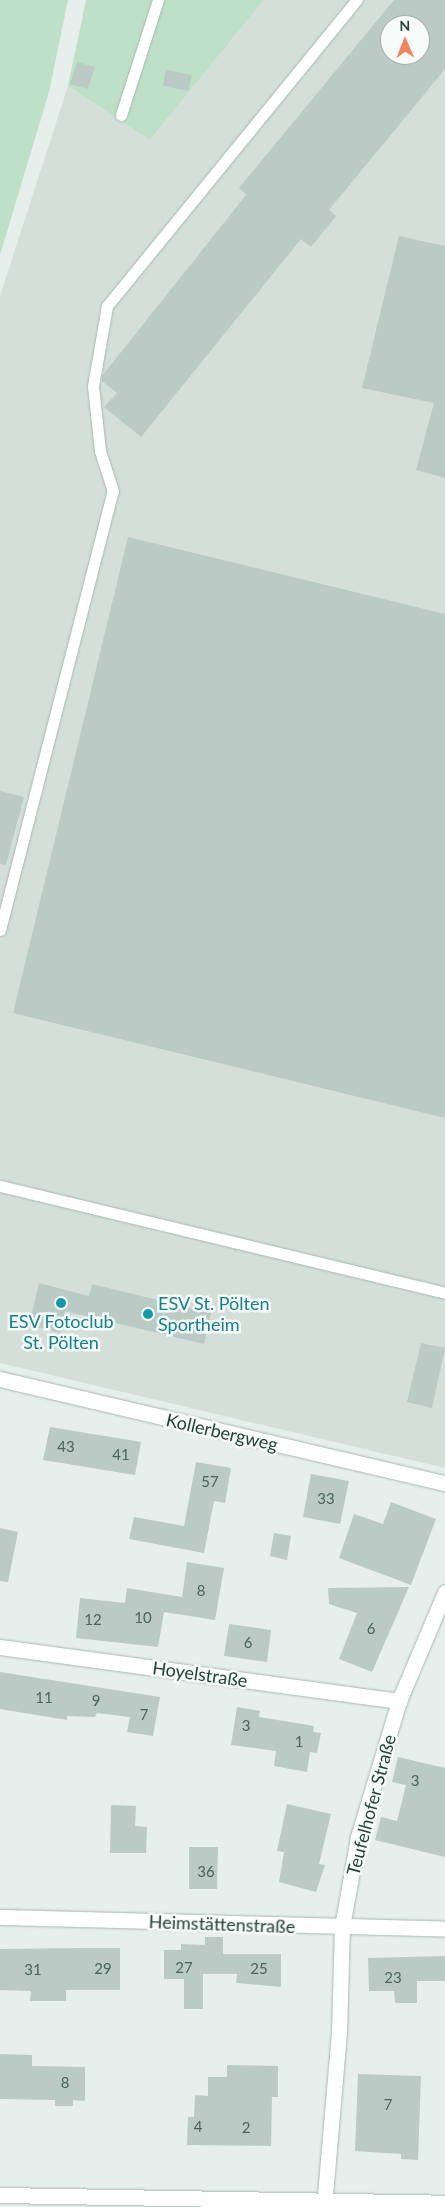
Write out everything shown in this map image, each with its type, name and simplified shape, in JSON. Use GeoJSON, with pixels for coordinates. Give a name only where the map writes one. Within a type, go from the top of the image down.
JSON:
{"type":"FeatureCollection","features":[{"type":"Feature","properties":{"kind":"street","name":"Kollerbergweg"},"geometry":{"type":"LineString","coordinates":[[0,1379],[445,1483]]}},
{"type":"Feature","properties":{"kind":"street","name":"Teufelhofer Straße"},"geometry":{"type":"LineString","coordinates":[[324,2204],[339,2033],[342,1927],[358,1836],[399,1701],[445,1592]]}},
{"type":"Feature","properties":{"kind":"street","name":"Hoyelstraße"},"geometry":{"type":"LineString","coordinates":[[0,1647],[399,1701]]}},
{"type":"Feature","properties":{"kind":"street","name":"Heimstättenstraße"},"geometry":{"type":"LineString","coordinates":[[0,1917],[445,1929]]}},
{"type":"Feature","properties":{"kind":"street"},"geometry":{"type":"LineString","coordinates":[[0,2195],[324,2204],[445,2203]]}},
{"type":"Feature","properties":{"kind":"lane"},"geometry":{"type":"LineString","coordinates":[[121,115],[158,0]]}},
{"type":"Feature","properties":{"kind":"lane"},"geometry":{"type":"LineString","coordinates":[[0,930],[113,491],[100,451],[93,386],[107,306],[356,0]]}},
{"type":"Feature","properties":{"kind":"lane"},"geometry":{"type":"LineString","coordinates":[[0,1186],[445,1293]]}},
{"type":"Feature","properties":{"kind":"shaded area"},"geometry":{"type":"Polygon","coordinates":[[[264,0],[445,0],[445,1468],[0,1363],[0,296],[68,86],[150,140],[264,0]]]}},
{"type":"Feature","properties":{"kind":"green space"},"geometry":{"type":"Polygon","coordinates":[[[0,0],[68,0],[49,92],[0,255],[0,0]]]}},
{"type":"Feature","properties":{"kind":"green space"},"geometry":{"type":"Polygon","coordinates":[[[86,0],[264,0],[150,140],[68,86],[86,0]]]}},
{"type":"Feature","properties":{"kind":"building"},"geometry":{"type":"Polygon","coordinates":[[[394,0],[445,0],[445,69],[329,210],[336,216],[311,247],[301,239],[141,437],[104,407],[117,393],[102,381],[102,376],[246,195],[239,188],[380,17],[380,65],[430,65],[430,15],[382,15],[394,0]]]}},
{"type":"Feature","properties":{"kind":"building"},"geometry":{"type":"Polygon","coordinates":[[[77,62],[95,67],[88,89],[70,84],[77,62]]]}},
{"type":"Feature","properties":{"kind":"building"},"geometry":{"type":"Polygon","coordinates":[[[166,70],[192,75],[188,91],[163,86],[166,70]]]}},
{"type":"Feature","properties":{"kind":"building"},"geometry":{"type":"Polygon","coordinates":[[[399,236],[445,246],[445,478],[416,470],[434,403],[362,388],[399,236]]]}},
{"type":"Feature","properties":{"kind":"building"},"geometry":{"type":"Polygon","coordinates":[[[128,537],[445,614],[445,1118],[13,1013],[128,537]]]}},
{"type":"Feature","properties":{"kind":"building"},"geometry":{"type":"Polygon","coordinates":[[[0,791],[24,797],[6,865],[0,864],[0,791]]]}},
{"type":"Feature","properties":{"kind":"building","name":"ESV St. Pölten Sportheim"},"geometry":{"type":"Polygon","coordinates":[[[39,1283],[89,1296],[92,1284],[211,1313],[204,1344],[65,1311],[60,1333],[29,1325],[39,1283]]]}},
{"type":"Feature","properties":{"kind":"building"},"geometry":{"type":"Polygon","coordinates":[[[421,1343],[445,1348],[432,1408],[407,1402],[421,1343]]]}},
{"type":"Feature","properties":{"kind":"building"},"geometry":{"type":"Polygon","coordinates":[[[50,1427],[141,1442],[135,1475],[43,1460],[50,1427]]]}},
{"type":"Feature","properties":{"kind":"building"},"geometry":{"type":"Polygon","coordinates":[[[196,1462],[231,1468],[225,1503],[214,1501],[204,1553],[129,1539],[134,1517],[184,1526],[196,1462]]]}},
{"type":"Feature","properties":{"kind":"building"},"geometry":{"type":"Polygon","coordinates":[[[311,1474],[349,1481],[340,1524],[303,1517],[311,1474]]]}},
{"type":"Feature","properties":{"kind":"building"},"geometry":{"type":"Polygon","coordinates":[[[391,1502],[436,1519],[411,1585],[339,1558],[354,1514],[383,1524],[391,1502]]]}},
{"type":"Feature","properties":{"kind":"building"},"geometry":{"type":"Polygon","coordinates":[[[0,1528],[18,1532],[8,1582],[0,1581],[0,1528]]]}},
{"type":"Feature","properties":{"kind":"building"},"geometry":{"type":"Polygon","coordinates":[[[274,1533],[291,1536],[287,1560],[270,1556],[274,1533]]]}},
{"type":"Feature","properties":{"kind":"building"},"geometry":{"type":"Polygon","coordinates":[[[187,1562],[224,1568],[215,1620],[164,1612],[158,1647],[76,1638],[80,1598],[125,1603],[127,1588],[182,1597],[187,1562]]]}},
{"type":"Feature","properties":{"kind":"building"},"geometry":{"type":"Polygon","coordinates":[[[409,1587],[372,1672],[339,1659],[357,1613],[329,1604],[328,1588],[409,1587]]]}},
{"type":"Feature","properties":{"kind":"building"},"geometry":{"type":"Polygon","coordinates":[[[229,1624],[271,1630],[267,1662],[224,1656],[229,1624]]]}},
{"type":"Feature","properties":{"kind":"building"},"geometry":{"type":"Polygon","coordinates":[[[0,1672],[160,1697],[153,1736],[127,1732],[130,1717],[97,1713],[95,1717],[67,1716],[67,1720],[0,1709],[0,1672]]]}},
{"type":"Feature","properties":{"kind":"building"},"geometry":{"type":"Polygon","coordinates":[[[237,1707],[260,1711],[259,1717],[314,1726],[313,1732],[321,1733],[317,1753],[310,1752],[307,1772],[274,1766],[276,1751],[231,1745],[237,1707]]]}},
{"type":"Feature","properties":{"kind":"building"},"geometry":{"type":"Polygon","coordinates":[[[398,1757],[445,1768],[445,1857],[375,1840],[381,1817],[397,1821],[406,1785],[392,1782],[398,1757]]]}},
{"type":"Feature","properties":{"kind":"building"},"geometry":{"type":"Polygon","coordinates":[[[287,1804],[331,1814],[319,1864],[325,1865],[316,1892],[279,1882],[284,1852],[277,1851],[287,1804]]]}},
{"type":"Feature","properties":{"kind":"building"},"geometry":{"type":"Polygon","coordinates":[[[111,1805],[136,1806],[135,1826],[147,1827],[146,1853],[110,1853],[111,1805]]]}},
{"type":"Feature","properties":{"kind":"building"},"geometry":{"type":"Polygon","coordinates":[[[189,1847],[218,1847],[217,1889],[189,1889],[189,1847]]]}},
{"type":"Feature","properties":{"kind":"building"},"geometry":{"type":"Polygon","coordinates":[[[205,1937],[223,1937],[223,1954],[281,1954],[281,1987],[236,1983],[237,1974],[203,1974],[203,2009],[184,2009],[184,1979],[164,1979],[164,1950],[181,1950],[181,1944],[205,1945],[205,1937]]]}},
{"type":"Feature","properties":{"kind":"building"},"geometry":{"type":"Polygon","coordinates":[[[120,1948],[120,1990],[66,1990],[66,2001],[30,2001],[31,1991],[0,1990],[0,1949],[120,1948]]]}},
{"type":"Feature","properties":{"kind":"building"},"geometry":{"type":"Polygon","coordinates":[[[445,1956],[445,1981],[417,1981],[417,2003],[395,2003],[394,1991],[369,1991],[368,1958],[445,1956]]]}},
{"type":"Feature","properties":{"kind":"building"},"geometry":{"type":"Polygon","coordinates":[[[0,2054],[32,2055],[32,2066],[85,2067],[85,2101],[73,2100],[73,2106],[55,2106],[55,2100],[0,2099],[0,2054]]]}},
{"type":"Feature","properties":{"kind":"building"},"geometry":{"type":"Polygon","coordinates":[[[227,2065],[278,2066],[278,2097],[272,2097],[271,2146],[187,2145],[188,2117],[194,2117],[195,2095],[208,2096],[208,2077],[227,2077],[227,2065]]]}},
{"type":"Feature","properties":{"kind":"building"},"geometry":{"type":"Polygon","coordinates":[[[358,2074],[421,2076],[418,2160],[401,2159],[401,2154],[355,2151],[358,2074]]]}},
{"type":"Feature","properties":{"kind":"place","name":"ESV Fotoclub St. Pölten"},"geometry":{"type":"Point","coordinates":[61,1303]}},
{"type":"Feature","properties":{"kind":"place","name":"ESV St. Pölten Sportheim"},"geometry":{"type":"Point","coordinates":[148,1314]}}]}
